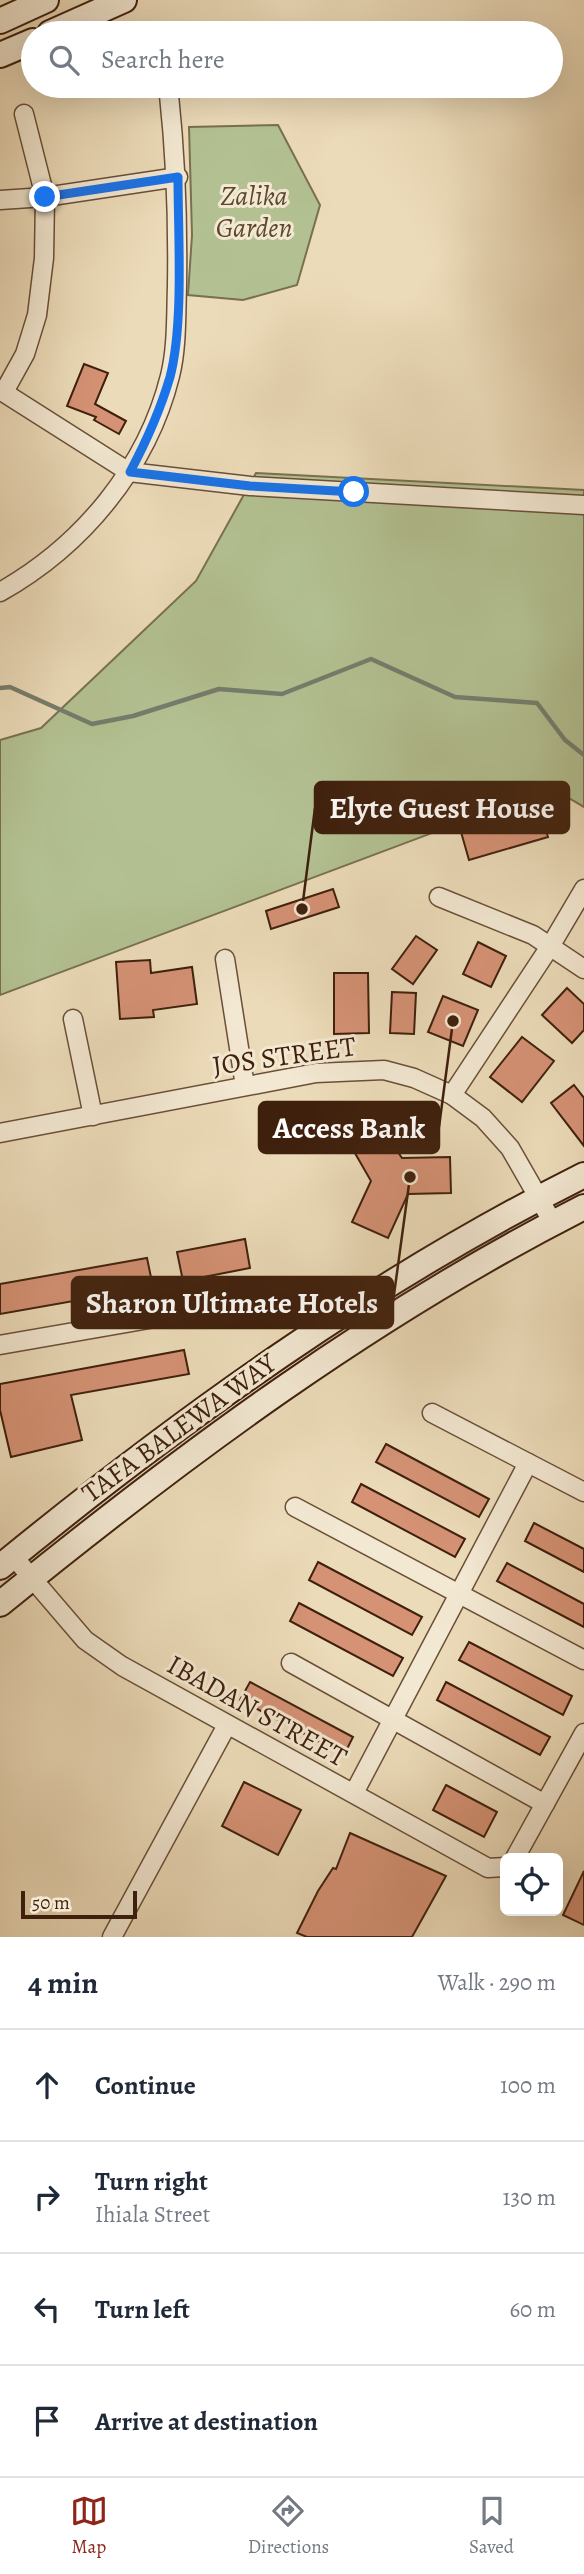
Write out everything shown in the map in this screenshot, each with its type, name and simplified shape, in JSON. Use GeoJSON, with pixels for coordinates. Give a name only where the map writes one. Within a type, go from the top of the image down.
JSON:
{"type":"FeatureCollection","features":[{"type":"Feature","properties":{"kind":"main road"},"geometry":{"type":"LineString","coordinates":[[0,21],[46,0]]}},
{"type":"Feature","properties":{"kind":"main road"},"geometry":{"type":"LineString","coordinates":[[77,21],[124,0]]}},
{"type":"Feature","properties":{"kind":"main road"},"geometry":{"type":"LineString","coordinates":[[0,55],[21,46]]}},
{"type":"Feature","properties":{"kind":"main road","name":"TAFA BALEWA WAY"},"geometry":{"type":"LineString","coordinates":[[7,1562],[180,1426],[275,1360],[433,1256],[584,1175]]}},
{"type":"Feature","properties":{"kind":"main road","name":"TAFA BALEWA WAY"},"geometry":{"type":"LineString","coordinates":[[0,1604],[194,1450],[290,1383],[453,1279],[584,1207]]}},
{"type":"Feature","properties":{"kind":"street"},"geometry":{"type":"LineString","coordinates":[[0,592],[69,543],[130,472],[145,443],[170,375],[176,334],[178,177],[169,98]]}},
{"type":"Feature","properties":{"kind":"street"},"geometry":{"type":"LineString","coordinates":[[24,114],[45,197],[44,258],[37,315],[25,354],[2,391],[130,472],[250,486],[584,505]]}},
{"type":"Feature","properties":{"kind":"street"},"geometry":{"type":"LineString","coordinates":[[0,200],[45,197],[178,177]]}},
{"type":"Feature","properties":{"kind":"street"},"geometry":{"type":"LineString","coordinates":[[452,1095],[551,945],[584,888]]}},
{"type":"Feature","properties":{"kind":"street"},"geometry":{"type":"LineString","coordinates":[[439,897],[489,915],[551,945],[584,969]]}},
{"type":"Feature","properties":{"kind":"street"},"geometry":{"type":"LineString","coordinates":[[225,958],[245,1086]]}},
{"type":"Feature","properties":{"kind":"street"},"geometry":{"type":"LineString","coordinates":[[74,1019],[93,1116]]}},
{"type":"Feature","properties":{"kind":"street","name":"JOS STREET"},"geometry":{"type":"LineString","coordinates":[[0,1133],[316,1073],[384,1070],[414,1078],[452,1095],[483,1118],[510,1148],[553,1223]]}},
{"type":"Feature","properties":{"kind":"street"},"geometry":{"type":"LineString","coordinates":[[0,1345],[241,1303]]}},
{"type":"Feature","properties":{"kind":"street"},"geometry":{"type":"LineString","coordinates":[[432,1413],[584,1492]]}},
{"type":"Feature","properties":{"kind":"street"},"geometry":{"type":"LineString","coordinates":[[354,1793],[528,1463]]}},
{"type":"Feature","properties":{"kind":"street"},"geometry":{"type":"LineString","coordinates":[[295,1507],[584,1660]]}},
{"type":"Feature","properties":{"kind":"street","name":"IBADAN STREET"},"geometry":{"type":"LineString","coordinates":[[7,1562],[32,1578],[85,1640],[122,1666],[488,1868],[500,1867]]}},
{"type":"Feature","properties":{"kind":"street"},"geometry":{"type":"LineString","coordinates":[[291,1663],[545,1804]]}},
{"type":"Feature","properties":{"kind":"street"},"geometry":{"type":"LineString","coordinates":[[112,1937],[226,1725]]}},
{"type":"Feature","properties":{"kind":"street"},"geometry":{"type":"LineString","coordinates":[[517,1853],[584,1733]]}},
{"type":"Feature","properties":{"kind":"green space","name":"Zalika Garden"},"geometry":{"type":"Polygon","coordinates":[[[278,125],[320,205],[297,285],[243,300],[188,295],[192,235],[189,127],[278,125]]]}},
{"type":"Feature","properties":{"kind":"green space"},"geometry":{"type":"Polygon","coordinates":[[[256,473],[584,490],[584,807],[552,788],[0,995],[0,740],[41,728],[196,581],[256,473]]]}},
{"type":"Feature","properties":{"kind":"building"},"geometry":{"type":"Polygon","coordinates":[[[84,364],[108,373],[95,404],[126,421],[119,434],[94,420],[96,417],[67,406],[84,364]]]}},
{"type":"Feature","properties":{"kind":"building"},"geometry":{"type":"Polygon","coordinates":[[[539,809],[548,837],[469,860],[461,832],[539,809]]]}},
{"type":"Feature","properties":{"kind":"building"},"geometry":{"type":"Polygon","coordinates":[[[333,889],[339,907],[271,929],[266,911],[333,889]]]}},
{"type":"Feature","properties":{"kind":"building"},"geometry":{"type":"Polygon","coordinates":[[[416,936],[437,950],[413,984],[392,969],[416,936]]]}},
{"type":"Feature","properties":{"kind":"building"},"geometry":{"type":"Polygon","coordinates":[[[478,942],[506,956],[491,987],[463,974],[478,942]]]}},
{"type":"Feature","properties":{"kind":"building"},"geometry":{"type":"Polygon","coordinates":[[[150,960],[151,973],[192,967],[197,1004],[153,1010],[154,1017],[120,1019],[116,962],[150,960]]]}},
{"type":"Feature","properties":{"kind":"building"},"geometry":{"type":"Polygon","coordinates":[[[334,973],[368,973],[369,1033],[334,1034],[334,973]]]}},
{"type":"Feature","properties":{"kind":"building"},"geometry":{"type":"Polygon","coordinates":[[[567,988],[584,1004],[584,1030],[572,1043],[542,1015],[567,988]]]}},
{"type":"Feature","properties":{"kind":"building"},"geometry":{"type":"Polygon","coordinates":[[[392,992],[416,993],[414,1034],[390,1033],[392,992]]]}},
{"type":"Feature","properties":{"kind":"building"},"geometry":{"type":"Polygon","coordinates":[[[443,996],[478,1010],[463,1046],[428,1032],[443,996]]]}},
{"type":"Feature","properties":{"kind":"building"},"geometry":{"type":"Polygon","coordinates":[[[522,1037],[554,1061],[522,1102],[490,1077],[522,1037]]]}},
{"type":"Feature","properties":{"kind":"building"},"geometry":{"type":"Polygon","coordinates":[[[574,1085],[584,1098],[584,1146],[551,1103],[574,1085]]]}},
{"type":"Feature","properties":{"kind":"building"},"geometry":{"type":"Polygon","coordinates":[[[376,1120],[402,1158],[450,1157],[451,1193],[408,1194],[388,1238],[352,1222],[371,1181],[348,1141],[376,1120]]]}},
{"type":"Feature","properties":{"kind":"building"},"geometry":{"type":"Polygon","coordinates":[[[245,1239],[250,1268],[183,1281],[177,1252],[245,1239]]]}},
{"type":"Feature","properties":{"kind":"building"},"geometry":{"type":"Polygon","coordinates":[[[147,1258],[153,1287],[0,1314],[0,1284],[147,1258]]]}},
{"type":"Feature","properties":{"kind":"building"},"geometry":{"type":"Polygon","coordinates":[[[184,1350],[189,1374],[71,1395],[82,1440],[11,1457],[0,1410],[0,1384],[184,1350]]]}},
{"type":"Feature","properties":{"kind":"building"},"geometry":{"type":"Polygon","coordinates":[[[386,1444],[489,1499],[479,1517],[376,1462],[386,1444]]]}},
{"type":"Feature","properties":{"kind":"building"},"geometry":{"type":"Polygon","coordinates":[[[361,1484],[465,1539],[455,1557],[352,1502],[361,1484]]]}},
{"type":"Feature","properties":{"kind":"building"},"geometry":{"type":"Polygon","coordinates":[[[534,1523],[584,1549],[584,1572],[525,1541],[534,1523]]]}},
{"type":"Feature","properties":{"kind":"building"},"geometry":{"type":"Polygon","coordinates":[[[318,1562],[422,1617],[412,1635],[309,1580],[318,1562]]]}},
{"type":"Feature","properties":{"kind":"building"},"geometry":{"type":"Polygon","coordinates":[[[507,1563],[584,1604],[584,1627],[497,1581],[507,1563]]]}},
{"type":"Feature","properties":{"kind":"building"},"geometry":{"type":"Polygon","coordinates":[[[299,1603],[403,1658],[393,1676],[290,1621],[299,1603]]]}},
{"type":"Feature","properties":{"kind":"building"},"geometry":{"type":"Polygon","coordinates":[[[469,1642],[572,1696],[563,1715],[459,1660],[469,1642]]]}},
{"type":"Feature","properties":{"kind":"building"},"geometry":{"type":"Polygon","coordinates":[[[250,1682],[353,1737],[344,1755],[240,1700],[250,1682]]]}},
{"type":"Feature","properties":{"kind":"building"},"geometry":{"type":"Polygon","coordinates":[[[446,1682],[550,1737],[540,1755],[437,1700],[446,1682]]]}},
{"type":"Feature","properties":{"kind":"building"},"geometry":{"type":"Polygon","coordinates":[[[244,1782],[301,1810],[278,1855],[222,1826],[244,1782]]]}},
{"type":"Feature","properties":{"kind":"building"},"geometry":{"type":"Polygon","coordinates":[[[446,1785],[497,1812],[484,1837],[433,1810],[446,1785]]]}},
{"type":"Feature","properties":{"kind":"building"},"geometry":{"type":"Polygon","coordinates":[[[350,1833],[446,1876],[412,1937],[307,1937],[297,1933],[318,1891],[333,1868],[336,1869],[350,1833]]]}},
{"type":"Feature","properties":{"kind":"building"},"geometry":{"type":"Polygon","coordinates":[[[584,1871],[584,1925],[563,1915],[584,1871]]]}},
{"type":"Feature","properties":{"kind":"waterway"},"geometry":{"type":"LineString","coordinates":[[0,688],[10,687],[92,724],[133,716],[219,689],[282,694],[371,659],[455,697],[537,703],[565,740],[584,755]]}},
{"type":"Feature","properties":{"kind":"place","name":"Elyte Guest House"},"geometry":{"type":"Point","coordinates":[302,909]}},
{"type":"Feature","properties":{"kind":"place","name":"Access Bank"},"geometry":{"type":"Point","coordinates":[453,1021]}},
{"type":"Feature","properties":{"kind":"place","name":"Sharon Ultimate Hotels"},"geometry":{"type":"Point","coordinates":[410,1177]}},
{"type":"Feature","properties":{"kind":"route"},"geometry":{"type":"LineString","coordinates":[[45,197],[178,177],[176,334],[170,375],[145,443],[130,472],[250,486],[354,492]]}}]}
